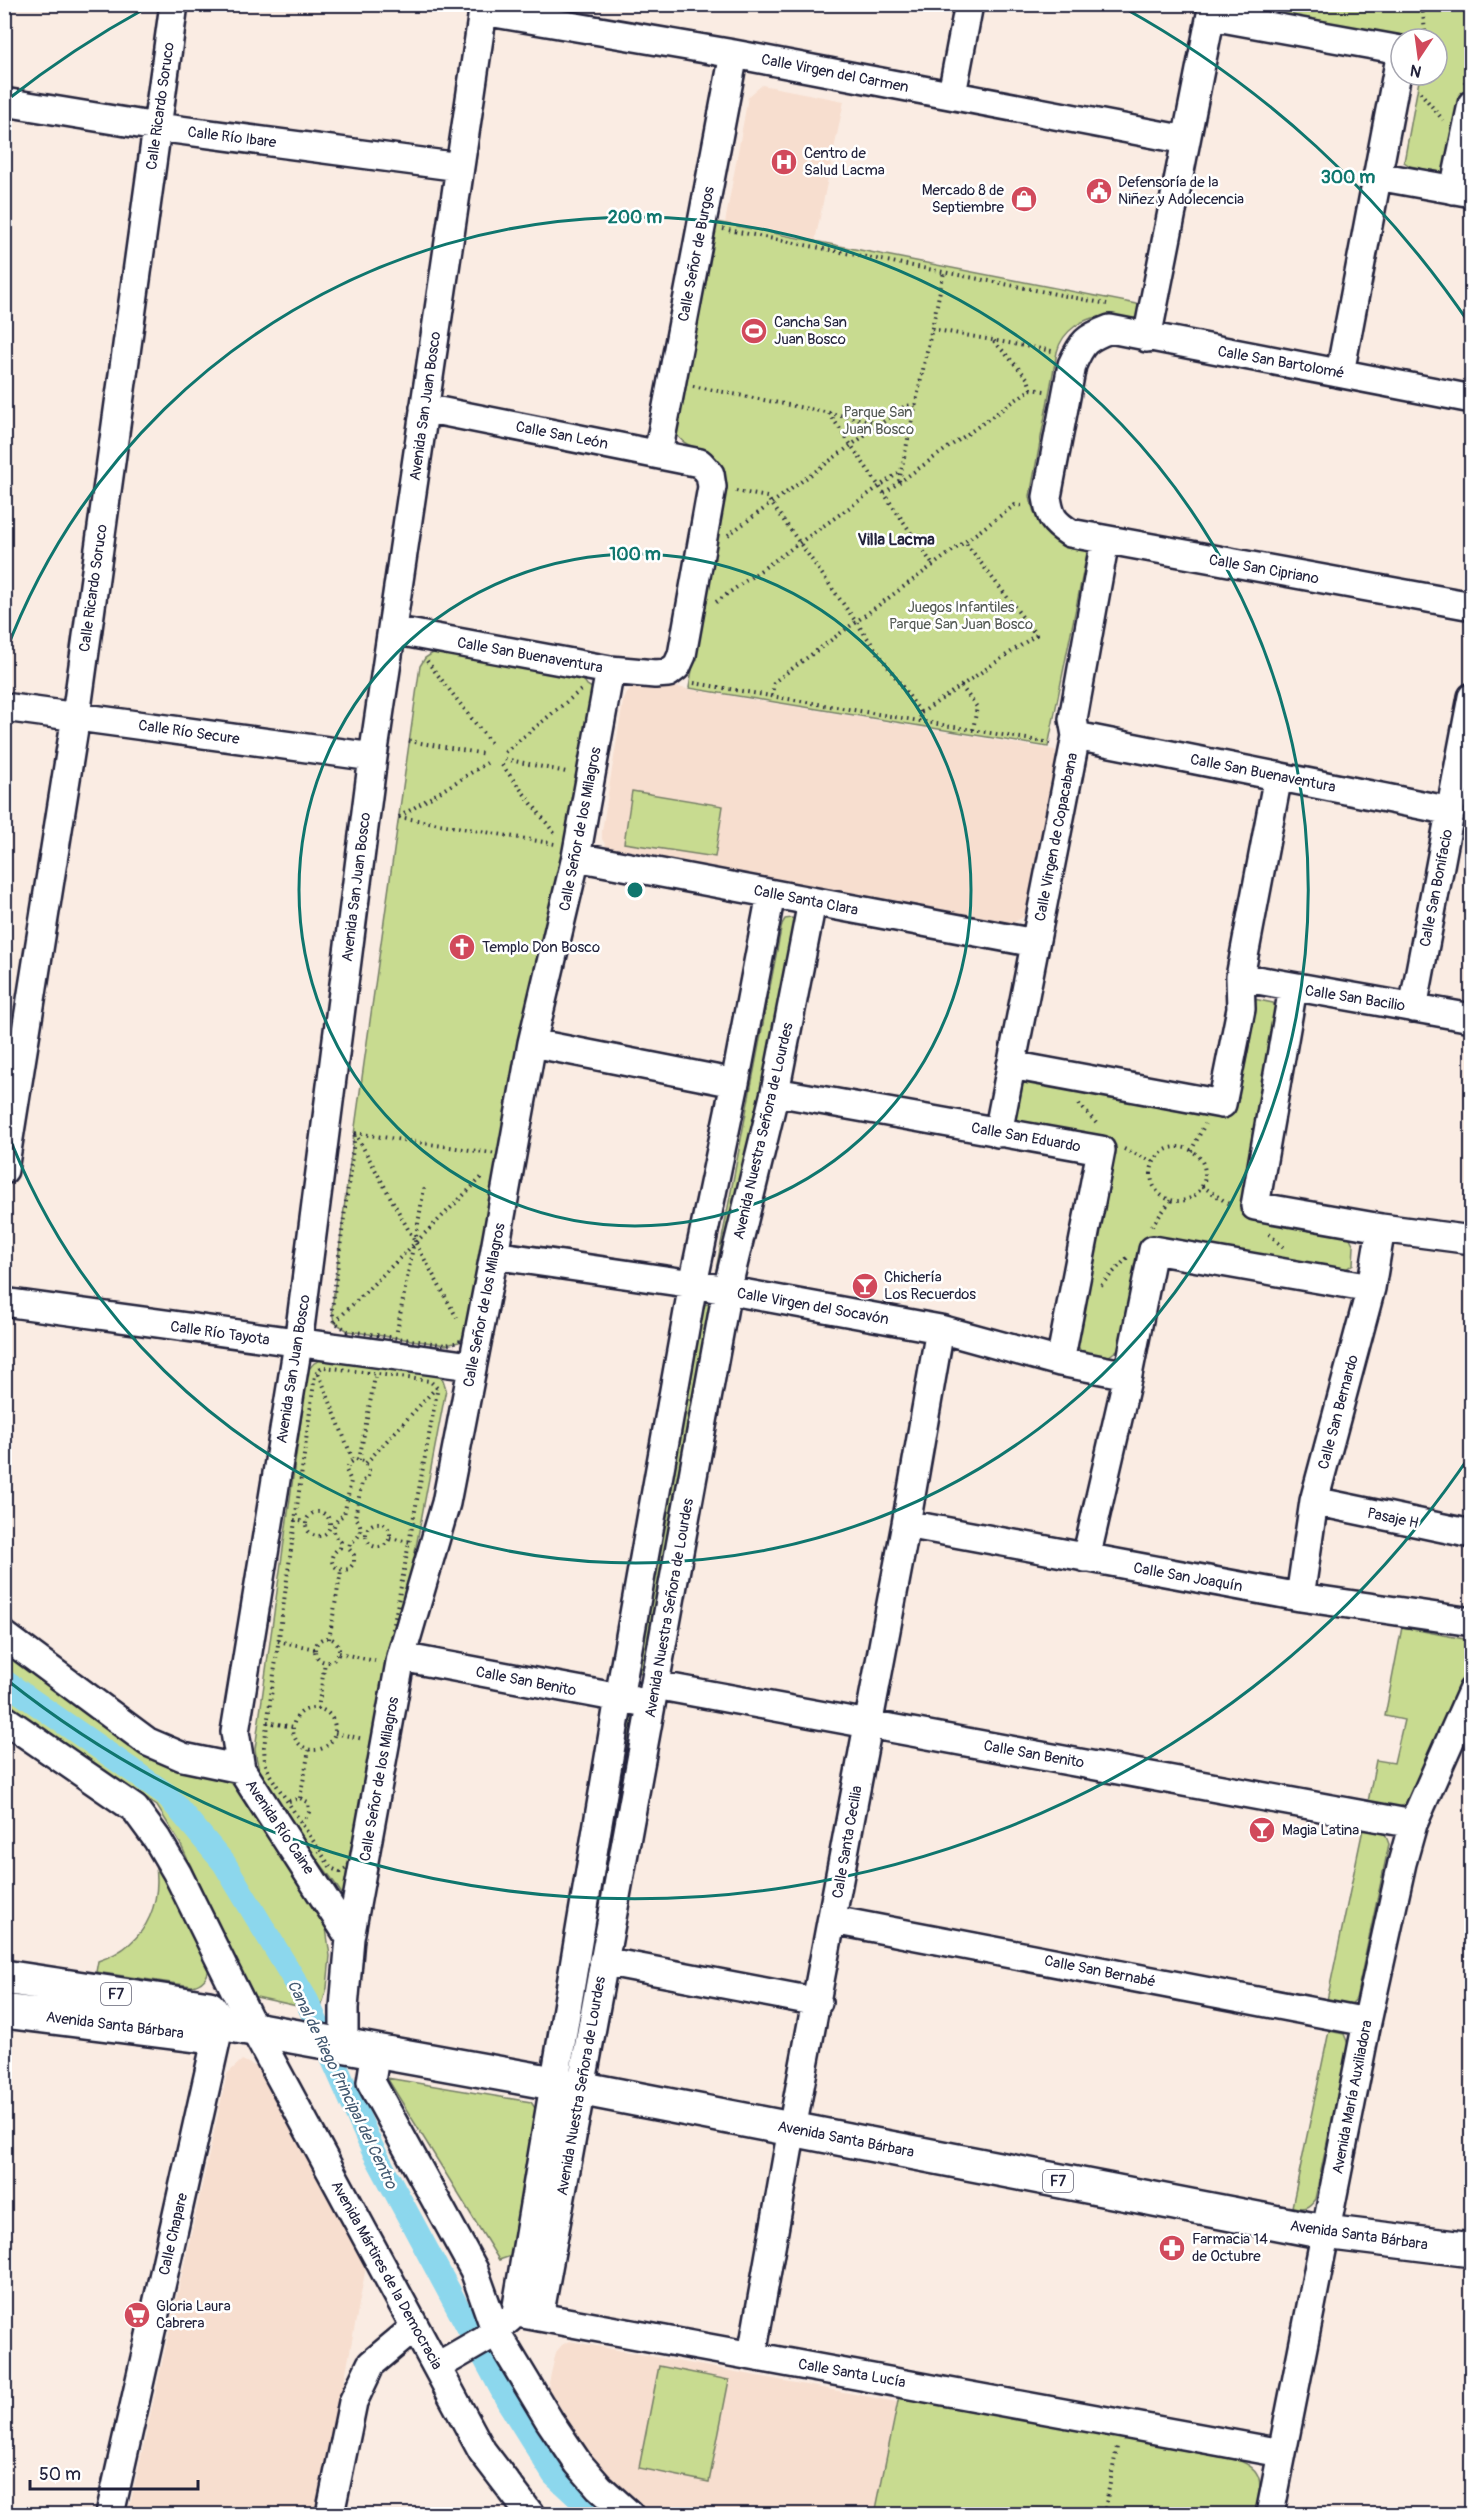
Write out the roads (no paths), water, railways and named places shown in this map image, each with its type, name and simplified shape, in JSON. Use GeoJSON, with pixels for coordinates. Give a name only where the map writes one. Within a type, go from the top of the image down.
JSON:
{"type":"FeatureCollection","features":[{"type":"Feature","properties":{"kind":"highway","name":"Avenida Santa Bárbara"},"geometry":{"type":"LineString","coordinates":[[4,1977],[209,2008],[220,2023],[568,2086],[1325,2232],[1472,2250]]}},
{"type":"Feature","properties":{"kind":"highway","name":"Avenida Santa Bárbara"},"geometry":{"type":"LineString","coordinates":[[4,2011],[204,2036],[220,2023]]}},
{"type":"Feature","properties":{"kind":"street","name":"Calle Ricardo Soruco"},"geometry":{"type":"LineString","coordinates":[[4,1170],[76,716],[174,4]]}},
{"type":"Feature","properties":{"kind":"street"},"geometry":{"type":"LineString","coordinates":[[952,94],[969,4]]}},
{"type":"Feature","properties":{"kind":"street","name":"Calle Virgen del Carmen"},"geometry":{"type":"LineString","coordinates":[[484,8],[952,94],[1186,140]]}},
{"type":"Feature","properties":{"kind":"street","name":"Avenida San Juan Bosco"},"geometry":{"type":"LineString","coordinates":[[242,1769],[235,1732],[298,1344],[373,757],[484,8]]}},
{"type":"Feature","properties":{"kind":"street"},"geometry":{"type":"LineString","coordinates":[[1150,325],[1212,10],[1389,48]]}},
{"type":"Feature","properties":{"kind":"street","name":"Calle Señor de Burgos"},"geometry":{"type":"LineString","coordinates":[[658,454],[734,54]]}},
{"type":"Feature","properties":{"kind":"street"},"geometry":{"type":"LineString","coordinates":[[1340,373],[1394,87]]}},
{"type":"Feature","properties":{"kind":"street"},"geometry":{"type":"LineString","coordinates":[[1377,176],[1463,192],[1467,98]]}},
{"type":"Feature","properties":{"kind":"street","name":"Calle Río Ibare"},"geometry":{"type":"LineString","coordinates":[[4,102],[157,128],[460,167]]}},
{"type":"Feature","properties":{"kind":"street","name":"Calle San Bartolomé"},"geometry":{"type":"LineString","coordinates":[[1053,515],[1047,497],[1072,365],[1084,346],[1110,329],[1150,325],[1340,373],[1472,399]]}},
{"type":"Feature","properties":{"kind":"street","name":"Calle San León"},"geometry":{"type":"LineString","coordinates":[[424,408],[700,463],[710,474],[712,487],[682,655],[677,666],[668,673]]}},
{"type":"Feature","properties":{"kind":"street","name":"Calle San Cipriano"},"geometry":{"type":"LineString","coordinates":[[1053,515],[1070,533],[1472,606]]}},
{"type":"Feature","properties":{"kind":"street","name":"Calle Virgen de Copacabana"},"geometry":{"type":"LineString","coordinates":[[998,1133],[1076,736],[1073,719],[1105,540]]}},
{"type":"Feature","properties":{"kind":"street","name":"Calle San Buenaventura"},"geometry":{"type":"LineString","coordinates":[[392,630],[610,670],[668,673]]}},
{"type":"Feature","properties":{"kind":"street","name":"Calle Señor de los Milagros"},"geometry":{"type":"LineString","coordinates":[[350,1938],[394,1660],[446,1503],[532,1042],[570,851],[610,670]]}},
{"type":"Feature","properties":{"kind":"street","name":"Calle San Bonifacio"},"geometry":{"type":"LineString","coordinates":[[1413,1008],[1472,697]]}},
{"type":"Feature","properties":{"kind":"street","name":"Calle Río Secure"},"geometry":{"type":"LineString","coordinates":[[4,706],[373,757]]}},
{"type":"Feature","properties":{"kind":"street","name":"Calle San Buenaventura"},"geometry":{"type":"LineString","coordinates":[[1076,736],[1451,811]]}},
{"type":"Feature","properties":{"kind":"street"},"geometry":{"type":"LineString","coordinates":[[1011,1065],[1221,1104],[1241,1009],[1240,977],[1278,776]]}},
{"type":"Feature","properties":{"kind":"street","name":"Calle Santa Clara"},"geometry":{"type":"LineString","coordinates":[[570,851],[771,894],[1035,943]]}},
{"type":"Feature","properties":{"kind":"street","name":"Avenida Nuestra Señora de Lourdes"},"geometry":{"type":"LineString","coordinates":[[528,2315],[568,2086],[619,1698],[693,1284],[771,894]]}},
{"type":"Feature","properties":{"kind":"street","name":"Avenida Nuestra Señora de Lourdes"},"geometry":{"type":"LineString","coordinates":[[568,2086],[603,1961],[727,1290],[775,1092],[812,902]]}},
{"type":"Feature","properties":{"kind":"street","name":"Calle San Bacilio"},"geometry":{"type":"LineString","coordinates":[[1240,977],[1472,1018]]}},
{"type":"Feature","properties":{"kind":"street"},"geometry":{"type":"LineString","coordinates":[[1293,988],[1251,1214],[1472,1240]]}},
{"type":"Feature","properties":{"kind":"street"},"geometry":{"type":"LineString","coordinates":[[532,1042],[735,1083]]}},
{"type":"Feature","properties":{"kind":"street","name":"Calle San Eduardo"},"geometry":{"type":"LineString","coordinates":[[775,1092],[1101,1150],[1060,1362]]}},
{"type":"Feature","properties":{"kind":"street","name":"Calle San Bernardo"},"geometry":{"type":"LineString","coordinates":[[1300,1597],[1314,1501],[1371,1288],[1382,1228]]}},
{"type":"Feature","properties":{"kind":"street"},"geometry":{"type":"LineString","coordinates":[[1086,1558],[1128,1375],[1145,1243],[1371,1288]]}},
{"type":"Feature","properties":{"kind":"street","name":"Calle Virgen del Socavón"},"geometry":{"type":"LineString","coordinates":[[494,1255],[693,1284],[940,1329],[1060,1362],[1128,1375]]}},
{"type":"Feature","properties":{"kind":"street","name":"Calle Río Tayota"},"geometry":{"type":"LineString","coordinates":[[4,1302],[471,1366]]}},
{"type":"Feature","properties":{"kind":"street","name":"Calle Santa Cecilia"},"geometry":{"type":"LineString","coordinates":[[752,2355],[940,1329]]}},
{"type":"Feature","properties":{"kind":"street","name":"Pasaje H"},"geometry":{"type":"LineString","coordinates":[[1314,1501],[1472,1534]]}},
{"type":"Feature","properties":{"kind":"street","name":"Calle San Joaquín"},"geometry":{"type":"LineString","coordinates":[[906,1524],[1300,1597],[1472,1622]]}},
{"type":"Feature","properties":{"kind":"street","name":"Avenida Río Caine"},"geometry":{"type":"LineString","coordinates":[[4,1635],[148,1742],[183,1756],[242,1769],[350,1938]]}},
{"type":"Feature","properties":{"kind":"street","name":"Calle San Benito"},"geometry":{"type":"LineString","coordinates":[[394,1660],[619,1698],[653,1694],[868,1723],[1413,1824]]}},
{"type":"Feature","properties":{"kind":"street","name":"Avenida María Auxiliadora"},"geometry":{"type":"LineString","coordinates":[[1270,2514],[1367,2022],[1402,1863],[1413,1824],[1472,1691]]}},
{"type":"Feature","properties":{"kind":"street"},"geometry":{"type":"LineString","coordinates":[[4,1719],[135,1809],[157,1839],[177,1873],[254,2029]]}},
{"type":"Feature","properties":{"kind":"street","name":"Calle San Bernabé"},"geometry":{"type":"LineString","coordinates":[[832,1920],[1367,2022]]}},
{"type":"Feature","properties":{"kind":"street"},"geometry":{"type":"LineString","coordinates":[[329,2042],[344,2008],[350,1938]]}},
{"type":"Feature","properties":{"kind":"street"},"geometry":{"type":"LineString","coordinates":[[603,1961],[818,2002]]}},
{"type":"Feature","properties":{"kind":"street","name":"Calle Chapare"},"geometry":{"type":"LineString","coordinates":[[110,2514],[220,2023]]}},
{"type":"Feature","properties":{"kind":"street","name":"Avenida Mártires de la Democracia"},"geometry":{"type":"LineString","coordinates":[[254,2029],[482,2451],[530,2514]]}},
{"type":"Feature","properties":{"kind":"street"},"geometry":{"type":"LineString","coordinates":[[376,2050],[371,2082],[474,2270],[482,2341],[549,2420],[578,2463],[599,2487],[629,2514]]}},
{"type":"Feature","properties":{"kind":"street"},"geometry":{"type":"LineString","coordinates":[[438,2366],[528,2315]]}},
{"type":"Feature","properties":{"kind":"street","name":"Calle Santa Lucía"},"geometry":{"type":"LineString","coordinates":[[528,2315],[1282,2453]]}},
{"type":"Feature","properties":{"kind":"street"},"geometry":{"type":"LineString","coordinates":[[330,2514],[353,2402],[371,2364],[414,2328]]}},
{"type":"Feature","properties":{"kind":"waterway","name":"Canal de Riego Principal del Centro"},"geometry":{"type":"LineString","coordinates":[[4,1681],[166,1794],[224,1863],[307,2001],[372,2148],[509,2403],[554,2475],[596,2514]]}},
{"type":"Feature","properties":{"kind":"place","name":"Centro de Salud Lacma"},"geometry":{"type":"Point","coordinates":[784,162]}},
{"type":"Feature","properties":{"kind":"place","name":"Defensoría de la Niñez y Adolecencia"},"geometry":{"type":"Point","coordinates":[1099,191]}},
{"type":"Feature","properties":{"kind":"place","name":"Mercado 8 de Septiembre"},"geometry":{"type":"Point","coordinates":[1024,199]}},
{"type":"Feature","properties":{"kind":"place","name":"Cancha San Juan Bosco"},"geometry":{"type":"Point","coordinates":[754,331]}},
{"type":"Feature","properties":{"kind":"place","name":"Templo Don Bosco"},"geometry":{"type":"Point","coordinates":[462,947]}},
{"type":"Feature","properties":{"kind":"place","name":"Chichería Los Recuerdos"},"geometry":{"type":"Point","coordinates":[865,1286]}},
{"type":"Feature","properties":{"kind":"place","name":"Magia Latina"},"geometry":{"type":"Point","coordinates":[1262,1830]}},
{"type":"Feature","properties":{"kind":"place","name":"Farmacia 14 de Octubre"},"geometry":{"type":"Point","coordinates":[1172,2248]}},
{"type":"Feature","properties":{"kind":"place","name":"Gloria Laura Cabrera"},"geometry":{"type":"Point","coordinates":[137,2315]}},
{"type":"Feature","properties":{"kind":"district","name":"Villa Lacma"},"geometry":{"type":"Point","coordinates":[896,539]}},
{"type":"Feature","properties":{"kind":"park label","name":"Parque San Juan Bosco"},"geometry":{"type":"Point","coordinates":[878,420]}},
{"type":"Feature","properties":{"kind":"park label","name":"Juegos Infantiles Parque San Juan Bosco"},"geometry":{"type":"Point","coordinates":[961,616]}}]}
